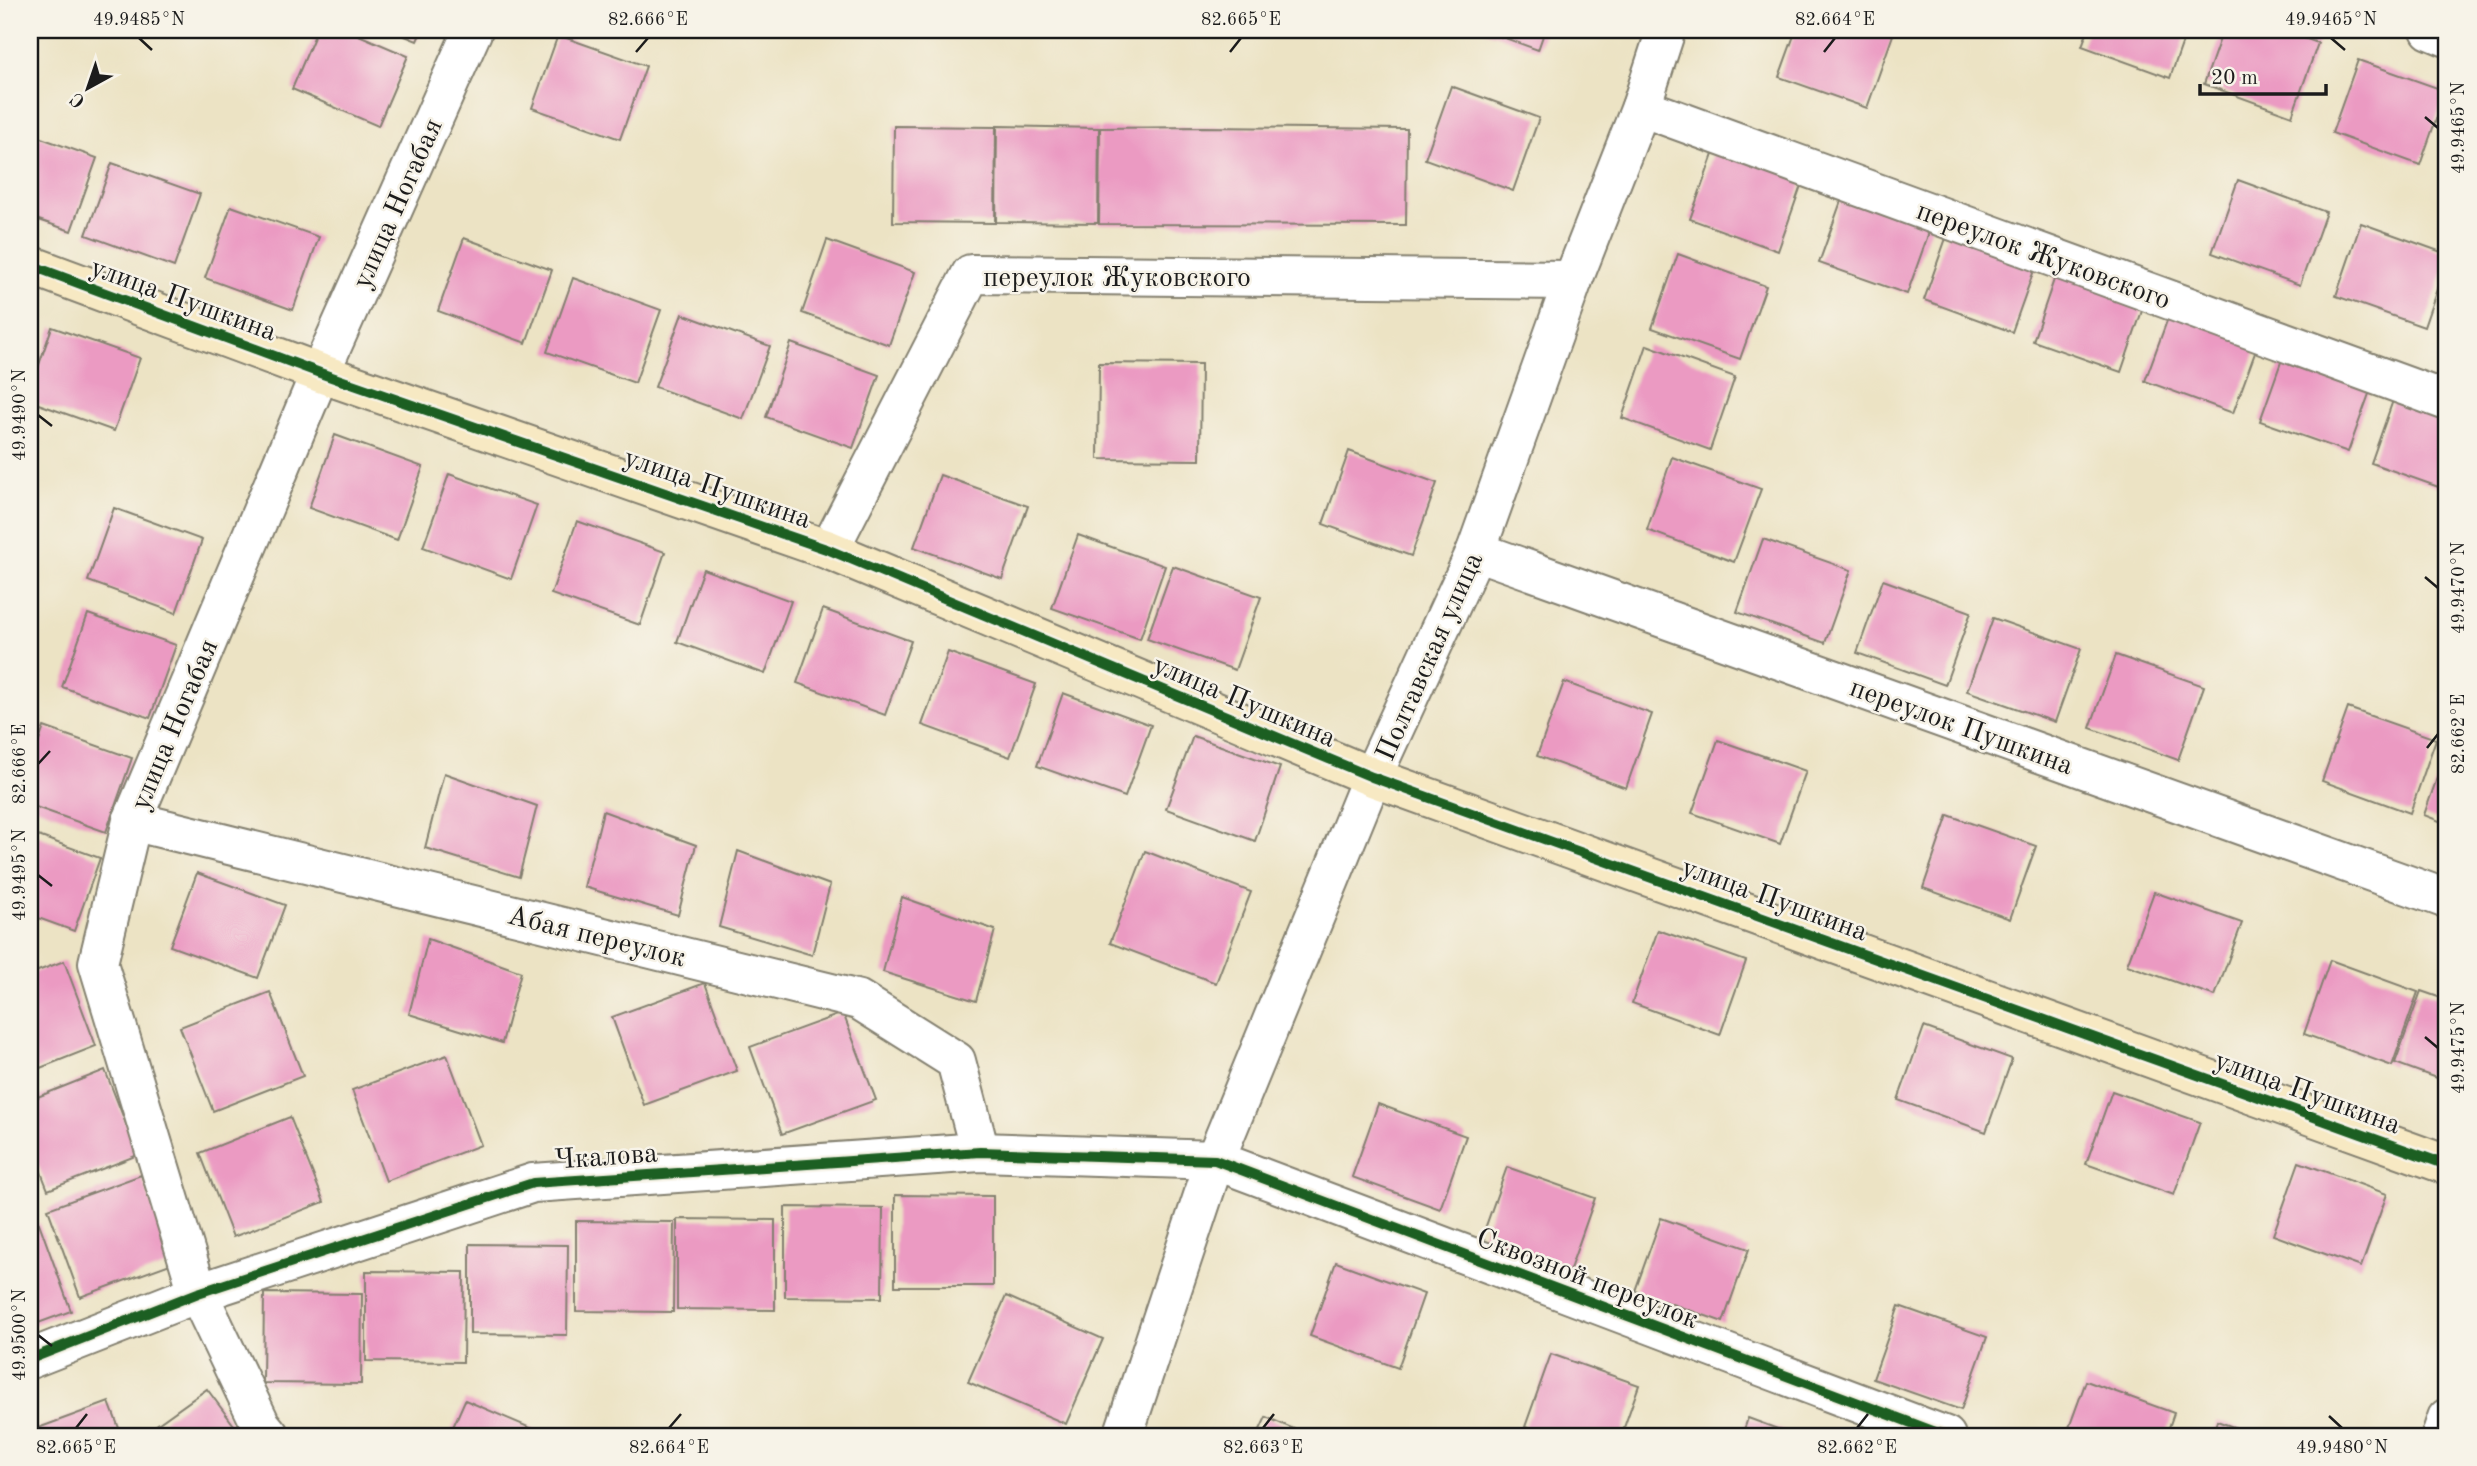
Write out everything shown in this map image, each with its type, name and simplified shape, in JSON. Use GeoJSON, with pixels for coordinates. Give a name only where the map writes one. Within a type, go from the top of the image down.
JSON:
{"type":"FeatureCollection","features":[{"type":"Feature","properties":{"kind":"street","name":"улица Ногабая"},"geometry":{"type":"LineString","coordinates":[[270,1436],[261,1425],[198,1293],[98,963],[132,821],[320,373],[473,30]]}},
{"type":"Feature","properties":{"kind":"street","name":"Полтавская улица"},"geometry":{"type":"LineString","coordinates":[[1123,1436],[1215,1160],[1372,778],[1476,551],[1573,280],[1641,107],[1666,30]]}},
{"type":"Feature","properties":{"kind":"street"},"geometry":{"type":"LineString","coordinates":[[2430,30],[2447,37]]}},
{"type":"Feature","properties":{"kind":"street","name":"переулок Жуковского"},"geometry":{"type":"LineString","coordinates":[[1641,107],[2447,401]]}},
{"type":"Feature","properties":{"kind":"street","name":"улица Пушкина"},"geometry":{"type":"LineString","coordinates":[[30,265],[320,373],[829,550],[1372,778],[2447,1165]]}},
{"type":"Feature","properties":{"kind":"street","name":"переулок Жуковского"},"geometry":{"type":"LineString","coordinates":[[829,550],[971,274],[1573,280]]}},
{"type":"Feature","properties":{"kind":"street","name":"переулок Пушкина"},"geometry":{"type":"LineString","coordinates":[[1476,551],[2447,900]]}},
{"type":"Feature","properties":{"kind":"street","name":"Абая переулок"},"geometry":{"type":"LineString","coordinates":[[132,821],[859,1000],[957,1061],[981,1152]]}},
{"type":"Feature","properties":{"kind":"street","name":"Чкалова"},"geometry":{"type":"LineString","coordinates":[[30,1359],[198,1293],[533,1183],[981,1152],[1215,1160]]}},
{"type":"Feature","properties":{"kind":"street","name":"Сквозной переулок"},"geometry":{"type":"LineString","coordinates":[[1215,1160],[1946,1436]]}},
{"type":"Feature","properties":{"kind":"street"},"geometry":{"type":"LineString","coordinates":[[2441,1436],[2447,1418]]}},
{"type":"Feature","properties":{"kind":"building"},"geometry":{"type":"Polygon","coordinates":[[[317,30],[347,30],[408,56],[378,126],[292,89],[317,30]]]}},
{"type":"Feature","properties":{"kind":"building"},"geometry":{"type":"Polygon","coordinates":[[[390,30],[422,30],[417,41],[390,30]]]}},
{"type":"Feature","properties":{"kind":"building"},"geometry":{"type":"Polygon","coordinates":[[[1483,30],[1545,30],[1538,50],[1483,30]]]}},
{"type":"Feature","properties":{"kind":"building"},"geometry":{"type":"Polygon","coordinates":[[[1796,30],[1878,30],[1893,35],[1867,108],[1779,77],[1796,30]]]}},
{"type":"Feature","properties":{"kind":"building"},"geometry":{"type":"Polygon","coordinates":[[[2088,30],[2187,30],[2170,78],[2082,46],[2088,30]]]}},
{"type":"Feature","properties":{"kind":"building"},"geometry":{"type":"Polygon","coordinates":[[[2223,30],[2282,30],[2318,43],[2292,116],[2204,84],[2223,30]]]}},
{"type":"Feature","properties":{"kind":"building"},"geometry":{"type":"Polygon","coordinates":[[[558,35],[646,66],[620,139],[532,108],[558,35]]]}},
{"type":"Feature","properties":{"kind":"building"},"geometry":{"type":"Polygon","coordinates":[[[2358,60],[2446,91],[2420,165],[2332,133],[2358,60]]]}},
{"type":"Feature","properties":{"kind":"building"},"geometry":{"type":"Polygon","coordinates":[[[1451,86],[1539,118],[1513,191],[1425,159],[1451,86]]]}},
{"type":"Feature","properties":{"kind":"building"},"geometry":{"type":"Polygon","coordinates":[[[894,126],[996,127],[995,223],[893,222],[894,126]]]}},
{"type":"Feature","properties":{"kind":"building"},"geometry":{"type":"Polygon","coordinates":[[[997,126],[1099,128],[1098,223],[996,222],[997,126]]]}},
{"type":"Feature","properties":{"kind":"building"},"geometry":{"type":"Polygon","coordinates":[[[1100,128],[1407,129],[1406,225],[1099,224],[1100,128]]]}},
{"type":"Feature","properties":{"kind":"building"},"geometry":{"type":"Polygon","coordinates":[[[30,134],[97,158],[71,231],[30,217],[30,134]]]}},
{"type":"Feature","properties":{"kind":"building"},"geometry":{"type":"Polygon","coordinates":[[[1716,146],[1804,177],[1778,251],[1690,219],[1716,146]]]}},
{"type":"Feature","properties":{"kind":"building"},"geometry":{"type":"Polygon","coordinates":[[[112,163],[200,194],[174,267],[86,235],[112,163]]]}},
{"type":"Feature","properties":{"kind":"building"},"geometry":{"type":"Polygon","coordinates":[[[2238,180],[2326,212],[2300,285],[2212,253],[2238,180]]]}},
{"type":"Feature","properties":{"kind":"building"},"geometry":{"type":"Polygon","coordinates":[[[1845,190],[1933,221],[1907,294],[1819,263],[1845,190]]]}},
{"type":"Feature","properties":{"kind":"building"},"geometry":{"type":"Polygon","coordinates":[[[231,206],[319,237],[293,310],[205,278],[231,206]]]}},
{"type":"Feature","properties":{"kind":"building"},"geometry":{"type":"Polygon","coordinates":[[[2361,223],[2447,254],[2424,327],[2336,296],[2361,223]]]}},
{"type":"Feature","properties":{"kind":"building"},"geometry":{"type":"Polygon","coordinates":[[[1950,227],[2038,259],[2012,332],[1924,300],[1950,227]]]}},
{"type":"Feature","properties":{"kind":"building"},"geometry":{"type":"Polygon","coordinates":[[[464,238],[552,270],[526,343],[438,311],[464,238]]]}},
{"type":"Feature","properties":{"kind":"building"},"geometry":{"type":"Polygon","coordinates":[[[827,240],[915,272],[889,345],[802,313],[827,240]]]}},
{"type":"Feature","properties":{"kind":"building"},"geometry":{"type":"Polygon","coordinates":[[[1678,254],[1766,286],[1740,359],[1652,328],[1678,254]]]}},
{"type":"Feature","properties":{"kind":"building"},"geometry":{"type":"Polygon","coordinates":[[[2058,268],[2146,299],[2121,372],[2033,341],[2058,268]]]}},
{"type":"Feature","properties":{"kind":"building"},"geometry":{"type":"Polygon","coordinates":[[[573,278],[661,310],[635,383],[547,352],[573,278]]]}},
{"type":"Feature","properties":{"kind":"building"},"geometry":{"type":"Polygon","coordinates":[[[2172,307],[2260,339],[2233,413],[2145,381],[2172,307]]]}},
{"type":"Feature","properties":{"kind":"building"},"geometry":{"type":"Polygon","coordinates":[[[682,314],[770,346],[743,419],[655,387],[682,314]]]}},
{"type":"Feature","properties":{"kind":"building"},"geometry":{"type":"Polygon","coordinates":[[[52,327],[140,358],[114,431],[30,401],[30,391],[52,327]]]}},
{"type":"Feature","properties":{"kind":"building"},"geometry":{"type":"Polygon","coordinates":[[[791,343],[879,375],[853,448],[766,417],[791,343]]]}},
{"type":"Feature","properties":{"kind":"building"},"geometry":{"type":"Polygon","coordinates":[[[1647,345],[1735,377],[1710,450],[1622,418],[1647,345]]]}},
{"type":"Feature","properties":{"kind":"building"},"geometry":{"type":"Polygon","coordinates":[[[2286,348],[2374,380],[2348,452],[2260,421],[2286,348]]]}},
{"type":"Feature","properties":{"kind":"building"},"geometry":{"type":"Polygon","coordinates":[[[1099,363],[1201,364],[1200,460],[1098,459],[1099,363]]]}},
{"type":"Feature","properties":{"kind":"building"},"geometry":{"type":"Polygon","coordinates":[[[2397,389],[2447,408],[2447,490],[2371,463],[2397,389]]]}},
{"type":"Feature","properties":{"kind":"building"},"geometry":{"type":"Polygon","coordinates":[[[335,435],[423,467],[397,540],[309,508],[335,435]]]}},
{"type":"Feature","properties":{"kind":"building"},"geometry":{"type":"Polygon","coordinates":[[[1349,451],[1437,483],[1411,556],[1323,524],[1349,451]]]}},
{"type":"Feature","properties":{"kind":"building"},"geometry":{"type":"Polygon","coordinates":[[[1672,457],[1761,489],[1734,562],[1647,530],[1672,457]]]}},
{"type":"Feature","properties":{"kind":"building"},"geometry":{"type":"Polygon","coordinates":[[[449,474],[537,505],[511,579],[423,547],[449,474]]]}},
{"type":"Feature","properties":{"kind":"building"},"geometry":{"type":"Polygon","coordinates":[[[940,475],[1028,506],[1002,579],[914,547],[940,475]]]}},
{"type":"Feature","properties":{"kind":"building"},"geometry":{"type":"Polygon","coordinates":[[[114,508],[202,540],[176,613],[88,581],[114,508]]]}},
{"type":"Feature","properties":{"kind":"building"},"geometry":{"type":"Polygon","coordinates":[[[577,521],[665,552],[640,625],[551,594],[577,521]]]}},
{"type":"Feature","properties":{"kind":"building"},"geometry":{"type":"Polygon","coordinates":[[[1078,535],[1165,566],[1140,639],[1052,608],[1078,535]]]}},
{"type":"Feature","properties":{"kind":"building"},"geometry":{"type":"Polygon","coordinates":[[[1763,539],[1851,570],[1825,643],[1737,612],[1763,539]]]}},
{"type":"Feature","properties":{"kind":"building"},"geometry":{"type":"Polygon","coordinates":[[[1173,566],[1261,597],[1235,670],[1147,639],[1173,566]]]}},
{"type":"Feature","properties":{"kind":"building"},"geometry":{"type":"Polygon","coordinates":[[[703,569],[791,601],[765,674],[677,642],[703,569]]]}},
{"type":"Feature","properties":{"kind":"building"},"geometry":{"type":"Polygon","coordinates":[[[1883,580],[1971,612],[1945,685],[1857,653],[1883,580]]]}},
{"type":"Feature","properties":{"kind":"building"},"geometry":{"type":"Polygon","coordinates":[[[823,609],[911,641],[885,715],[797,683],[823,609]]]}},
{"type":"Feature","properties":{"kind":"building"},"geometry":{"type":"Polygon","coordinates":[[[88,614],[176,645],[150,718],[62,687],[88,614]]]}},
{"type":"Feature","properties":{"kind":"building"},"geometry":{"type":"Polygon","coordinates":[[[1993,618],[2081,649],[2055,722],[1967,691],[1993,618]]]}},
{"type":"Feature","properties":{"kind":"building"},"geometry":{"type":"Polygon","coordinates":[[[948,652],[1036,684],[1010,757],[922,725],[948,652]]]}},
{"type":"Feature","properties":{"kind":"building"},"geometry":{"type":"Polygon","coordinates":[[[2116,655],[2204,686],[2178,760],[2090,728],[2116,655]]]}},
{"type":"Feature","properties":{"kind":"building"},"geometry":{"type":"Polygon","coordinates":[[[1564,682],[1652,714],[1626,788],[1537,756],[1564,682]]]}},
{"type":"Feature","properties":{"kind":"building"},"geometry":{"type":"Polygon","coordinates":[[[1063,693],[1151,725],[1125,797],[1037,766],[1063,693]]]}},
{"type":"Feature","properties":{"kind":"building"},"geometry":{"type":"Polygon","coordinates":[[[2348,708],[2436,739],[2410,813],[2322,781],[2348,708]]]}},
{"type":"Feature","properties":{"kind":"building"},"geometry":{"type":"Polygon","coordinates":[[[44,727],[132,758],[106,832],[30,805],[30,767],[44,727]]]}},
{"type":"Feature","properties":{"kind":"building"},"geometry":{"type":"Polygon","coordinates":[[[1193,736],[1280,767],[1255,841],[1166,809],[1193,736]]]}},
{"type":"Feature","properties":{"kind":"building"},"geometry":{"type":"Polygon","coordinates":[[[1718,740],[1806,771],[1780,844],[1692,813],[1718,740]]]}},
{"type":"Feature","properties":{"kind":"building"},"geometry":{"type":"Polygon","coordinates":[[[2447,750],[2447,824],[2424,815],[2447,750]]]}},
{"type":"Feature","properties":{"kind":"building"},"geometry":{"type":"Polygon","coordinates":[[[444,773],[537,806],[519,877],[425,848],[444,773]]]}},
{"type":"Feature","properties":{"kind":"building"},"geometry":{"type":"Polygon","coordinates":[[[603,811],[696,845],[678,915],[584,887],[603,811]]]}},
{"type":"Feature","properties":{"kind":"building"},"geometry":{"type":"Polygon","coordinates":[[[1948,815],[2036,846],[2010,919],[1923,888],[1948,815]]]}},
{"type":"Feature","properties":{"kind":"building"},"geometry":{"type":"Polygon","coordinates":[[[30,833],[100,858],[74,931],[30,915],[30,833]]]}},
{"type":"Feature","properties":{"kind":"building"},"geometry":{"type":"Polygon","coordinates":[[[738,851],[830,885],[812,955],[719,927],[738,851]]]}},
{"type":"Feature","properties":{"kind":"building"},"geometry":{"type":"Polygon","coordinates":[[[1145,851],[1251,892],[1216,983],[1110,943],[1145,851]]]}},
{"type":"Feature","properties":{"kind":"building"},"geometry":{"type":"Polygon","coordinates":[[[197,873],[285,905],[258,978],[170,946],[197,873]]]}},
{"type":"Feature","properties":{"kind":"building"},"geometry":{"type":"Polygon","coordinates":[[[2154,892],[2242,923],[2215,996],[2127,965],[2154,892]]]}},
{"type":"Feature","properties":{"kind":"building"},"geometry":{"type":"Polygon","coordinates":[[[902,897],[995,930],[976,1001],[883,972],[902,897]]]}},
{"type":"Feature","properties":{"kind":"building"},"geometry":{"type":"Polygon","coordinates":[[[1658,930],[1746,961],[1720,1035],[1632,1003],[1658,930]]]}},
{"type":"Feature","properties":{"kind":"building"},"geometry":{"type":"Polygon","coordinates":[[[428,939],[521,972],[502,1043],[409,1014],[428,939]]]}},
{"type":"Feature","properties":{"kind":"building"},"geometry":{"type":"Polygon","coordinates":[[[2330,960],[2418,992],[2392,1066],[2304,1034],[2330,960]]]}},
{"type":"Feature","properties":{"kind":"building"},"geometry":{"type":"Polygon","coordinates":[[[64,961],[96,1046],[30,1072],[30,974],[64,961]]]}},
{"type":"Feature","properties":{"kind":"building"},"geometry":{"type":"Polygon","coordinates":[[[705,983],[737,1071],[644,1105],[612,1017],[705,983]]]}},
{"type":"Feature","properties":{"kind":"building"},"geometry":{"type":"Polygon","coordinates":[[[2421,991],[2447,1000],[2447,1082],[2395,1063],[2421,991]]]}},
{"type":"Feature","properties":{"kind":"building"},"geometry":{"type":"Polygon","coordinates":[[[270,992],[303,1076],[213,1111],[180,1027],[270,992]]]}},
{"type":"Feature","properties":{"kind":"building"},"geometry":{"type":"Polygon","coordinates":[[[843,1013],[876,1100],[782,1134],[750,1047],[843,1013]]]}},
{"type":"Feature","properties":{"kind":"building"},"geometry":{"type":"Polygon","coordinates":[[[1924,1027],[2012,1059],[1986,1132],[1898,1100],[1924,1027]]]}},
{"type":"Feature","properties":{"kind":"building"},"geometry":{"type":"Polygon","coordinates":[[[447,1055],[481,1145],[386,1181],[352,1090],[447,1055]]]}},
{"type":"Feature","properties":{"kind":"building"},"geometry":{"type":"Polygon","coordinates":[[[105,1070],[138,1155],[48,1190],[30,1144],[30,1100],[105,1070]]]}},
{"type":"Feature","properties":{"kind":"building"},"geometry":{"type":"Polygon","coordinates":[[[2112,1091],[2200,1122],[2174,1195],[2086,1164],[2112,1091]]]}},
{"type":"Feature","properties":{"kind":"building"},"geometry":{"type":"Polygon","coordinates":[[[1378,1104],[1466,1136],[1440,1209],[1352,1177],[1378,1104]]]}},
{"type":"Feature","properties":{"kind":"building"},"geometry":{"type":"Polygon","coordinates":[[[290,1117],[324,1202],[233,1237],[200,1153],[290,1117]]]}},
{"type":"Feature","properties":{"kind":"building"},"geometry":{"type":"Polygon","coordinates":[[[2299,1162],[2387,1194],[2361,1267],[2273,1235],[2299,1162]]]}},
{"type":"Feature","properties":{"kind":"building"},"geometry":{"type":"Polygon","coordinates":[[[1507,1167],[1595,1198],[1569,1272],[1481,1240],[1507,1167]]]}},
{"type":"Feature","properties":{"kind":"building"},"geometry":{"type":"Polygon","coordinates":[[[141,1175],[173,1263],[80,1297],[48,1209],[141,1175]]]}},
{"type":"Feature","properties":{"kind":"building"},"geometry":{"type":"Polygon","coordinates":[[[895,1195],[993,1196],[993,1286],[895,1286],[895,1195]]]}},
{"type":"Feature","properties":{"kind":"building"},"geometry":{"type":"Polygon","coordinates":[[[785,1207],[883,1208],[882,1298],[785,1297],[785,1207]]]}},
{"type":"Feature","properties":{"kind":"building"},"geometry":{"type":"Polygon","coordinates":[[[1661,1218],[1749,1249],[1723,1322],[1635,1291],[1661,1218]]]}},
{"type":"Feature","properties":{"kind":"building"},"geometry":{"type":"Polygon","coordinates":[[[677,1219],[775,1220],[775,1310],[677,1309],[677,1219]]]}},
{"type":"Feature","properties":{"kind":"building"},"geometry":{"type":"Polygon","coordinates":[[[576,1221],[674,1222],[673,1312],[576,1311],[576,1221]]]}},
{"type":"Feature","properties":{"kind":"building"},"geometry":{"type":"Polygon","coordinates":[[[39,1223],[71,1311],[30,1326],[30,1227],[39,1223]]]}},
{"type":"Feature","properties":{"kind":"building"},"geometry":{"type":"Polygon","coordinates":[[[470,1244],[568,1245],[567,1335],[470,1334],[470,1244]]]}},
{"type":"Feature","properties":{"kind":"building"},"geometry":{"type":"Polygon","coordinates":[[[1336,1262],[1424,1294],[1398,1368],[1310,1336],[1336,1262]]]}},
{"type":"Feature","properties":{"kind":"building"},"geometry":{"type":"Polygon","coordinates":[[[366,1271],[464,1272],[463,1362],[366,1361],[366,1271]]]}},
{"type":"Feature","properties":{"kind":"building"},"geometry":{"type":"Polygon","coordinates":[[[264,1293],[362,1294],[361,1384],[263,1383],[264,1293]]]}},
{"type":"Feature","properties":{"kind":"building"},"geometry":{"type":"Polygon","coordinates":[[[1006,1296],[1103,1339],[1066,1424],[968,1382],[1006,1296]]]}},
{"type":"Feature","properties":{"kind":"building"},"geometry":{"type":"Polygon","coordinates":[[[1899,1306],[1987,1337],[1961,1410],[1873,1379],[1899,1306]]]}},
{"type":"Feature","properties":{"kind":"building"},"geometry":{"type":"Polygon","coordinates":[[[1551,1354],[1639,1385],[1621,1436],[1550,1436],[1525,1427],[1551,1354]]]}},
{"type":"Feature","properties":{"kind":"building"},"geometry":{"type":"Polygon","coordinates":[[[2086,1381],[2174,1413],[2166,1436],[2066,1436],[2086,1381]]]}},
{"type":"Feature","properties":{"kind":"building"},"geometry":{"type":"Polygon","coordinates":[[[207,1389],[242,1436],[141,1436],[207,1389]]]}},
{"type":"Feature","properties":{"kind":"building"},"geometry":{"type":"Polygon","coordinates":[[[465,1400],[549,1436],[449,1436],[465,1400]]]}},
{"type":"Feature","properties":{"kind":"building"},"geometry":{"type":"Polygon","coordinates":[[[109,1402],[122,1436],[30,1436],[30,1431],[109,1402]]]}},
{"type":"Feature","properties":{"kind":"building"},"geometry":{"type":"Polygon","coordinates":[[[1266,1417],[1310,1436],[1257,1436],[1266,1417]]]}},
{"type":"Feature","properties":{"kind":"building"},"geometry":{"type":"Polygon","coordinates":[[[1748,1418],[1797,1436],[1742,1436],[1748,1418]]]}},
{"type":"Feature","properties":{"kind":"building"},"geometry":{"type":"Polygon","coordinates":[[[2217,1421],[2258,1436],[2212,1436],[2217,1421]]]}},
{"type":"Feature","properties":{"kind":"cycle path"},"geometry":{"type":"LineString","coordinates":[[30,265],[320,373],[829,550],[1372,777],[2447,1165]]}},
{"type":"Feature","properties":{"kind":"cycle path"},"geometry":{"type":"LineString","coordinates":[[30,1359],[198,1293],[533,1183],[980,1152],[1215,1160],[1946,1436]]}}]}
